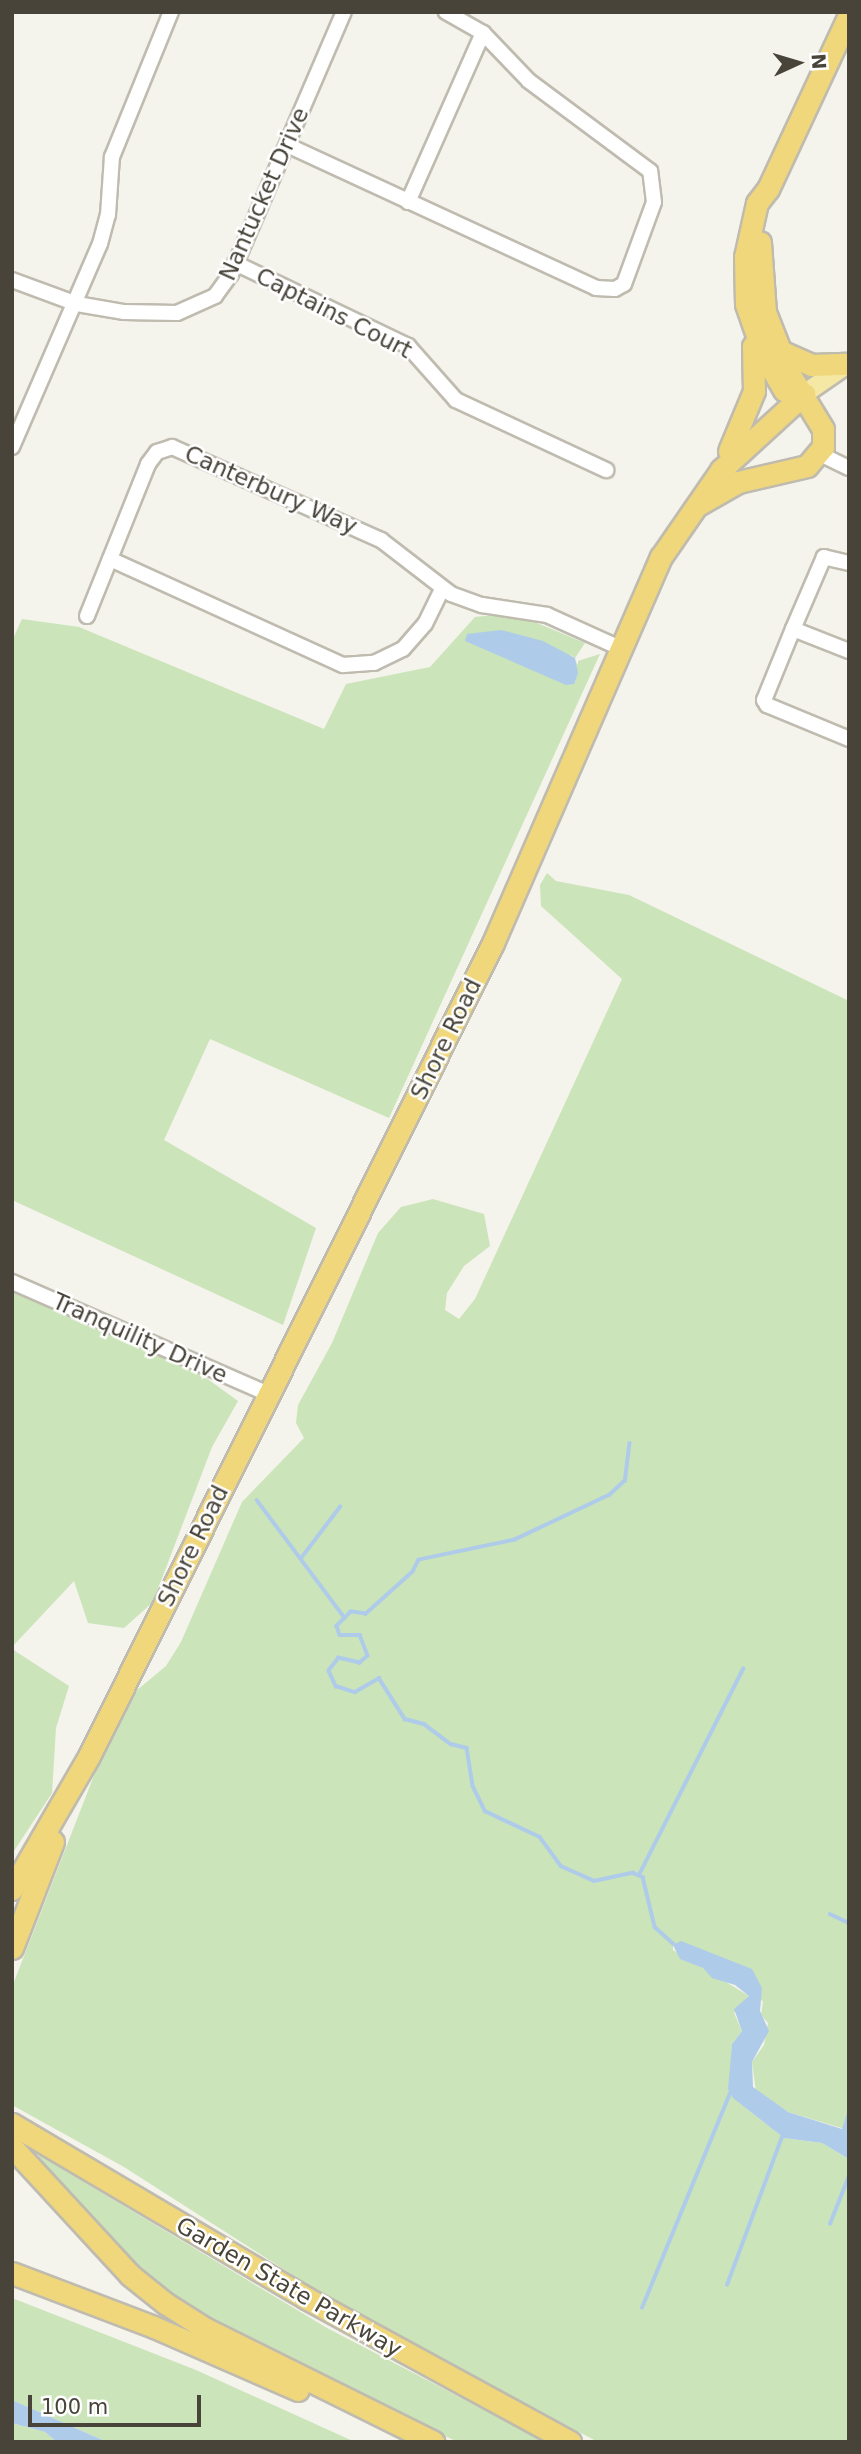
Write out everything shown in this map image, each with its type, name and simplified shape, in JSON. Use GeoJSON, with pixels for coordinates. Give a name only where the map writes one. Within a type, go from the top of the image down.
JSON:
{"type":"FeatureCollection","features":[{"type":"Feature","properties":{"kind":"highway"},"geometry":{"type":"LineString","coordinates":[[721,470],[754,391],[746,257],[757,203],[768,189],[849,15]]}},
{"type":"Feature","properties":{"kind":"highway"},"geometry":{"type":"LineString","coordinates":[[690,510],[738,482],[807,466],[820,454],[823,429],[778,349],[760,281],[768,189]]}},
{"type":"Feature","properties":{"kind":"highway"},"geometry":{"type":"LineString","coordinates":[[750,319],[776,379],[788,392],[804,394]]}},
{"type":"Feature","properties":{"kind":"highway"},"geometry":{"type":"LineString","coordinates":[[778,349],[811,365],[848,364]]}},
{"type":"Feature","properties":{"kind":"highway","name":"Shore Road"},"geometry":{"type":"LineString","coordinates":[[43,1839],[89,1756],[516,897],[652,574],[690,510],[721,470],[804,394]]}},
{"type":"Feature","properties":{"kind":"highway","name":"Shore Road"},"geometry":{"type":"LineString","coordinates":[[12,1948],[89,1756]]}},
{"type":"Feature","properties":{"kind":"highway"},"geometry":{"type":"LineString","coordinates":[[12,1889],[43,1839]]}},
{"type":"Feature","properties":{"kind":"highway"},"geometry":{"type":"LineString","coordinates":[[12,1910],[43,1839]]}},
{"type":"Feature","properties":{"kind":"highway","name":"Garden State Parkway"},"geometry":{"type":"LineString","coordinates":[[12,2124],[306,2298],[570,2442]]}},
{"type":"Feature","properties":{"kind":"highway"},"geometry":{"type":"LineString","coordinates":[[12,2147],[154,2296],[206,2329],[434,2442]]}},
{"type":"Feature","properties":{"kind":"highway"},"geometry":{"type":"LineString","coordinates":[[12,2273],[193,2343],[408,2442]]}},
{"type":"Feature","properties":{"kind":"main road","name":"Shore Road"},"geometry":{"type":"LineString","coordinates":[[804,394],[848,364]]}},
{"type":"Feature","properties":{"kind":"street"},"geometry":{"type":"LineString","coordinates":[[12,447],[62,326],[78,304],[108,215],[112,157],[171,12]]}},
{"type":"Feature","properties":{"kind":"street","name":"Nantucket Drive"},"geometry":{"type":"LineString","coordinates":[[12,280],[78,304],[124,312],[192,310],[215,296],[235,264],[344,12]]}},
{"type":"Feature","properties":{"kind":"street"},"geometry":{"type":"LineString","coordinates":[[287,145],[596,288],[629,287],[654,202],[650,171],[528,81],[483,33],[446,12]]}},
{"type":"Feature","properties":{"kind":"street"},"geometry":{"type":"LineString","coordinates":[[408,202],[483,33]]}},
{"type":"Feature","properties":{"kind":"street","name":"Captains Court"},"geometry":{"type":"LineString","coordinates":[[235,264],[408,346],[456,400],[606,470]]}},
{"type":"Feature","properties":{"kind":"street","name":"Canterbury Way"},"geometry":{"type":"LineString","coordinates":[[87,616],[150,459],[173,447],[382,540],[442,589],[482,605],[547,615],[620,648]]}},
{"type":"Feature","properties":{"kind":"street"},"geometry":{"type":"LineString","coordinates":[[820,454],[849,468]]}},
{"type":"Feature","properties":{"kind":"street"},"geometry":{"type":"LineString","coordinates":[[849,563],[824,557],[764,700],[767,705],[849,739]]}},
{"type":"Feature","properties":{"kind":"street"},"geometry":{"type":"LineString","coordinates":[[110,559],[343,665],[374,663],[403,649],[425,624],[442,589]]}},
{"type":"Feature","properties":{"kind":"street"},"geometry":{"type":"LineString","coordinates":[[793,629],[849,651]]}},
{"type":"Feature","properties":{"kind":"street","name":"Tranquility Drive"},"geometry":{"type":"LineString","coordinates":[[12,1282],[268,1394]]}},
{"type":"Feature","properties":{"kind":"green space"},"geometry":{"type":"Polygon","coordinates":[[[494,615],[537,623],[585,643],[575,658],[570,654],[578,665],[578,661],[600,654],[389,1118],[210,1039],[164,1140],[316,1228],[283,1325],[12,1200],[12,641],[22,619],[79,627],[324,729],[346,684],[430,667],[475,617],[494,615]]]}},
{"type":"Feature","properties":{"kind":"green space"},"geometry":{"type":"Polygon","coordinates":[[[547,873],[556,881],[629,895],[849,1001],[849,2107],[845,2129],[788,2112],[756,2092],[752,2062],[764,2045],[768,2023],[761,2015],[763,2002],[731,1961],[673,1945],[673,1950],[749,1996],[734,2013],[742,2031],[732,2044],[731,2060],[741,2104],[784,2138],[822,2143],[849,2159],[849,2442],[598,2442],[346,2309],[124,2167],[12,2105],[12,1987],[105,1747],[130,1696],[166,1666],[181,1642],[242,1502],[304,1438],[296,1423],[298,1405],[332,1343],[378,1233],[401,1207],[433,1199],[484,1214],[490,1246],[464,1266],[447,1293],[445,1310],[459,1319],[475,1299],[622,979],[541,906],[540,885],[547,873]]]}},
{"type":"Feature","properties":{"kind":"green space"},"geometry":{"type":"Polygon","coordinates":[[[12,1292],[202,1375],[238,1401],[212,1447],[153,1602],[124,1628],[88,1623],[74,1581],[12,1647],[12,1292]]]}},
{"type":"Feature","properties":{"kind":"green space"},"geometry":{"type":"Polygon","coordinates":[[[12,1649],[69,1686],[56,1728],[52,1793],[12,1854],[12,1649]]]}},
{"type":"Feature","properties":{"kind":"green space"},"geometry":{"type":"Polygon","coordinates":[[[39,2155],[327,2328],[546,2442],[458,2442],[333,2384],[201,2312],[148,2278],[37,2159],[39,2155]]]}},
{"type":"Feature","properties":{"kind":"green space"},"geometry":{"type":"Polygon","coordinates":[[[12,2298],[196,2370],[355,2442],[107,2442],[12,2400],[12,2298]]]}},
{"type":"Feature","properties":{"kind":"green space"},"geometry":{"type":"Polygon","coordinates":[[[12,2423],[45,2432],[57,2442],[12,2442],[12,2423]]]}},
{"type":"Feature","properties":{"kind":"water"},"geometry":{"type":"Polygon","coordinates":[[[501,630],[543,641],[575,658],[578,673],[574,684],[566,685],[465,641],[467,634],[501,630]]]}},
{"type":"Feature","properties":{"kind":"water"},"geometry":{"type":"Polygon","coordinates":[[[681,1941],[752,1969],[762,1988],[760,2011],[769,2031],[752,2062],[753,2087],[788,2112],[842,2129],[849,2107],[849,2159],[822,2143],[784,2138],[733,2098],[728,2089],[732,2044],[742,2031],[734,2009],[749,1996],[735,1985],[712,1978],[703,1968],[680,1959],[673,1945],[681,1941]]]}},
{"type":"Feature","properties":{"kind":"water"},"geometry":{"type":"Polygon","coordinates":[[[12,2400],[107,2442],[57,2442],[45,2432],[12,2423],[12,2400]]]}},
{"type":"Feature","properties":{"kind":"waterway"},"geometry":{"type":"LineString","coordinates":[[630,1443],[625,1481],[610,1495],[515,1540],[419,1560],[413,1572],[366,1614],[351,1612],[337,1626],[340,1635],[360,1635],[368,1656],[360,1663],[339,1658],[329,1671],[336,1686],[355,1692],[379,1678],[405,1719],[424,1724],[451,1744],[467,1748],[473,1786],[485,1811],[540,1837],[561,1866],[594,1881],[633,1873],[643,1877],[655,1927],[674,1944]]}},
{"type":"Feature","properties":{"kind":"waterway"},"geometry":{"type":"LineString","coordinates":[[257,1500],[345,1618]]}},
{"type":"Feature","properties":{"kind":"waterway"},"geometry":{"type":"LineString","coordinates":[[302,1557],[340,1507]]}},
{"type":"Feature","properties":{"kind":"waterway"},"geometry":{"type":"LineString","coordinates":[[639,1875],[743,1669]]}},
{"type":"Feature","properties":{"kind":"waterway"},"geometry":{"type":"LineString","coordinates":[[830,1914],[849,1923]]}},
{"type":"Feature","properties":{"kind":"waterway"},"geometry":{"type":"LineString","coordinates":[[642,2308],[730,2093]]}},
{"type":"Feature","properties":{"kind":"waterway"},"geometry":{"type":"LineString","coordinates":[[727,2285],[782,2137]]}},
{"type":"Feature","properties":{"kind":"waterway"},"geometry":{"type":"LineString","coordinates":[[830,2224],[849,2176]]}}]}
